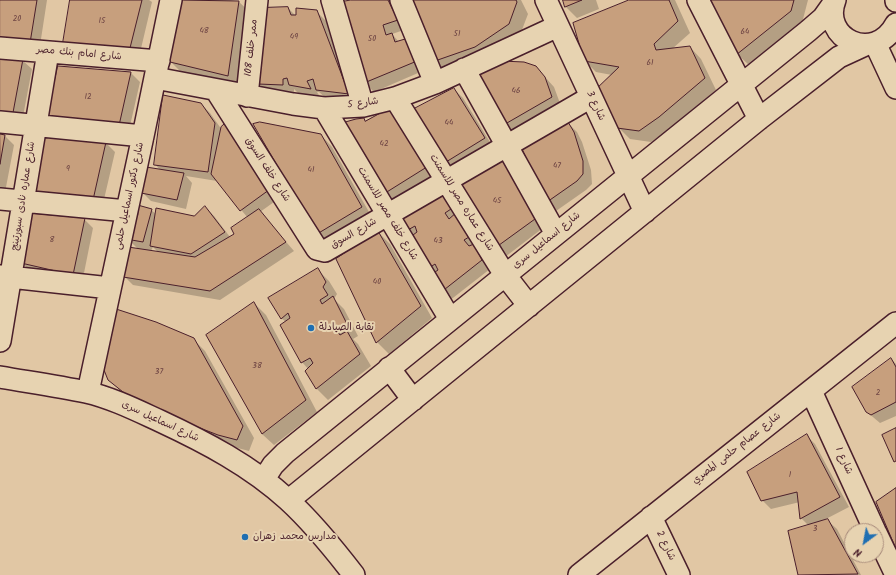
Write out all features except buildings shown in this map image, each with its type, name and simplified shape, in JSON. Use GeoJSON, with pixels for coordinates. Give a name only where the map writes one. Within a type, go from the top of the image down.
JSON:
{"type":"FeatureCollection","features":[{"type":"Feature","properties":{"kind":"street","name":"شارع دكتور اسماعيل حلمى"},"geometry":{"type":"LineString","coordinates":[[88,392],[157,70],[170,0]]}},
{"type":"Feature","properties":{"kind":"street","name":"ممر خلف 108"},"geometry":{"type":"LineString","coordinates":[[247,96],[257,0]]}},
{"type":"Feature","properties":{"kind":"street"},"geometry":{"type":"LineString","coordinates":[[332,0],[362,106]]}},
{"type":"Feature","properties":{"kind":"street"},"geometry":{"type":"LineString","coordinates":[[401,0],[435,83]]}},
{"type":"Feature","properties":{"kind":"street","name":"شارع 3"},"geometry":{"type":"LineString","coordinates":[[546,0],[645,212]]}},
{"type":"Feature","properties":{"kind":"street"},"geometry":{"type":"LineString","coordinates":[[698,0],[759,120]]}},
{"type":"Feature","properties":{"kind":"street"},"geometry":{"type":"LineString","coordinates":[[834,2],[832,14],[834,23],[839,32],[846,39],[855,43],[870,44]]}},
{"type":"Feature","properties":{"kind":"street","name":"شارع اسماعيل سرى"},"geometry":{"type":"LineString","coordinates":[[264,480],[268,472],[279,458],[816,24],[823,18],[834,2]]}},
{"type":"Feature","properties":{"kind":"street"},"geometry":{"type":"LineString","coordinates":[[289,500],[839,57],[884,39],[891,33],[896,24]]}},
{"type":"Feature","properties":{"kind":"street","name":"شارع 5"},"geometry":{"type":"LineString","coordinates":[[157,70],[216,90],[292,104],[324,108],[362,106],[395,98],[435,83],[558,26]]}},
{"type":"Feature","properties":{"kind":"street"},"geometry":{"type":"LineString","coordinates":[[870,44],[896,88]]}},
{"type":"Feature","properties":{"kind":"street","name":"شارع امام بنك مصر"},"geometry":{"type":"LineString","coordinates":[[0,48],[48,52],[157,70]]}},
{"type":"Feature","properties":{"kind":"street","name":"شارع عماره نادى سبورتينج"},"geometry":{"type":"LineString","coordinates":[[0,341],[5,277],[23,201],[48,52]]}},
{"type":"Feature","properties":{"kind":"street"},"geometry":{"type":"LineString","coordinates":[[464,69],[556,234]]}},
{"type":"Feature","properties":{"kind":"street","name":"شارع خلف السوق"},"geometry":{"type":"LineString","coordinates":[[216,90],[312,240],[320,250]]}},
{"type":"Feature","properties":{"kind":"street","name":"شارع السوق"},"geometry":{"type":"LineString","coordinates":[[320,250],[325,251],[591,97]]}},
{"type":"Feature","properties":{"kind":"street","name":"شارع عماره مصر للاسمنت"},"geometry":{"type":"LineString","coordinates":[[395,98],[505,275],[529,306]]}},
{"type":"Feature","properties":{"kind":"street","name":"شارع خلف مصر للاسمنت"},"geometry":{"type":"LineString","coordinates":[[324,108],[450,319]]}},
{"type":"Feature","properties":{"kind":"street"},"geometry":{"type":"LineString","coordinates":[[0,122],[143,136]]}},
{"type":"Feature","properties":{"kind":"street"},"geometry":{"type":"LineString","coordinates":[[0,199],[127,211]]}},
{"type":"Feature","properties":{"kind":"street"},"geometry":{"type":"LineString","coordinates":[[5,277],[110,288]]}},
{"type":"Feature","properties":{"kind":"street","name":"شارع عصام حلمى المصري"},"geometry":{"type":"LineString","coordinates":[[579,575],[896,323]]}},
{"type":"Feature","properties":{"kind":"street"},"geometry":{"type":"LineString","coordinates":[[389,368],[413,400]]}},
{"type":"Feature","properties":{"kind":"street","name":"شارع اسماعيل سرى"},"geometry":{"type":"LineString","coordinates":[[0,377],[88,392],[132,408],[217,449],[264,480],[289,500],[331,546],[354,575]]}},
{"type":"Feature","properties":{"kind":"street","name":"شارع 1"},"geometry":{"type":"LineString","coordinates":[[811,391],[872,523]]}},
{"type":"Feature","properties":{"kind":"street","name":"شارع 2"},"geometry":{"type":"LineString","coordinates":[[651,517],[679,575]]}},
{"type":"Feature","properties":{"kind":"street","name":"شارع 1"},"geometry":{"type":"LineString","coordinates":[[884,549],[896,575]]}},
{"type":"Feature","properties":{"kind":"place","name":"نقابة الصيادلة"},"geometry":{"type":"Point","coordinates":[311,328]}},
{"type":"Feature","properties":{"kind":"place","name":"مدارس محمد زهران"},"geometry":{"type":"Point","coordinates":[245,537]}}]}
